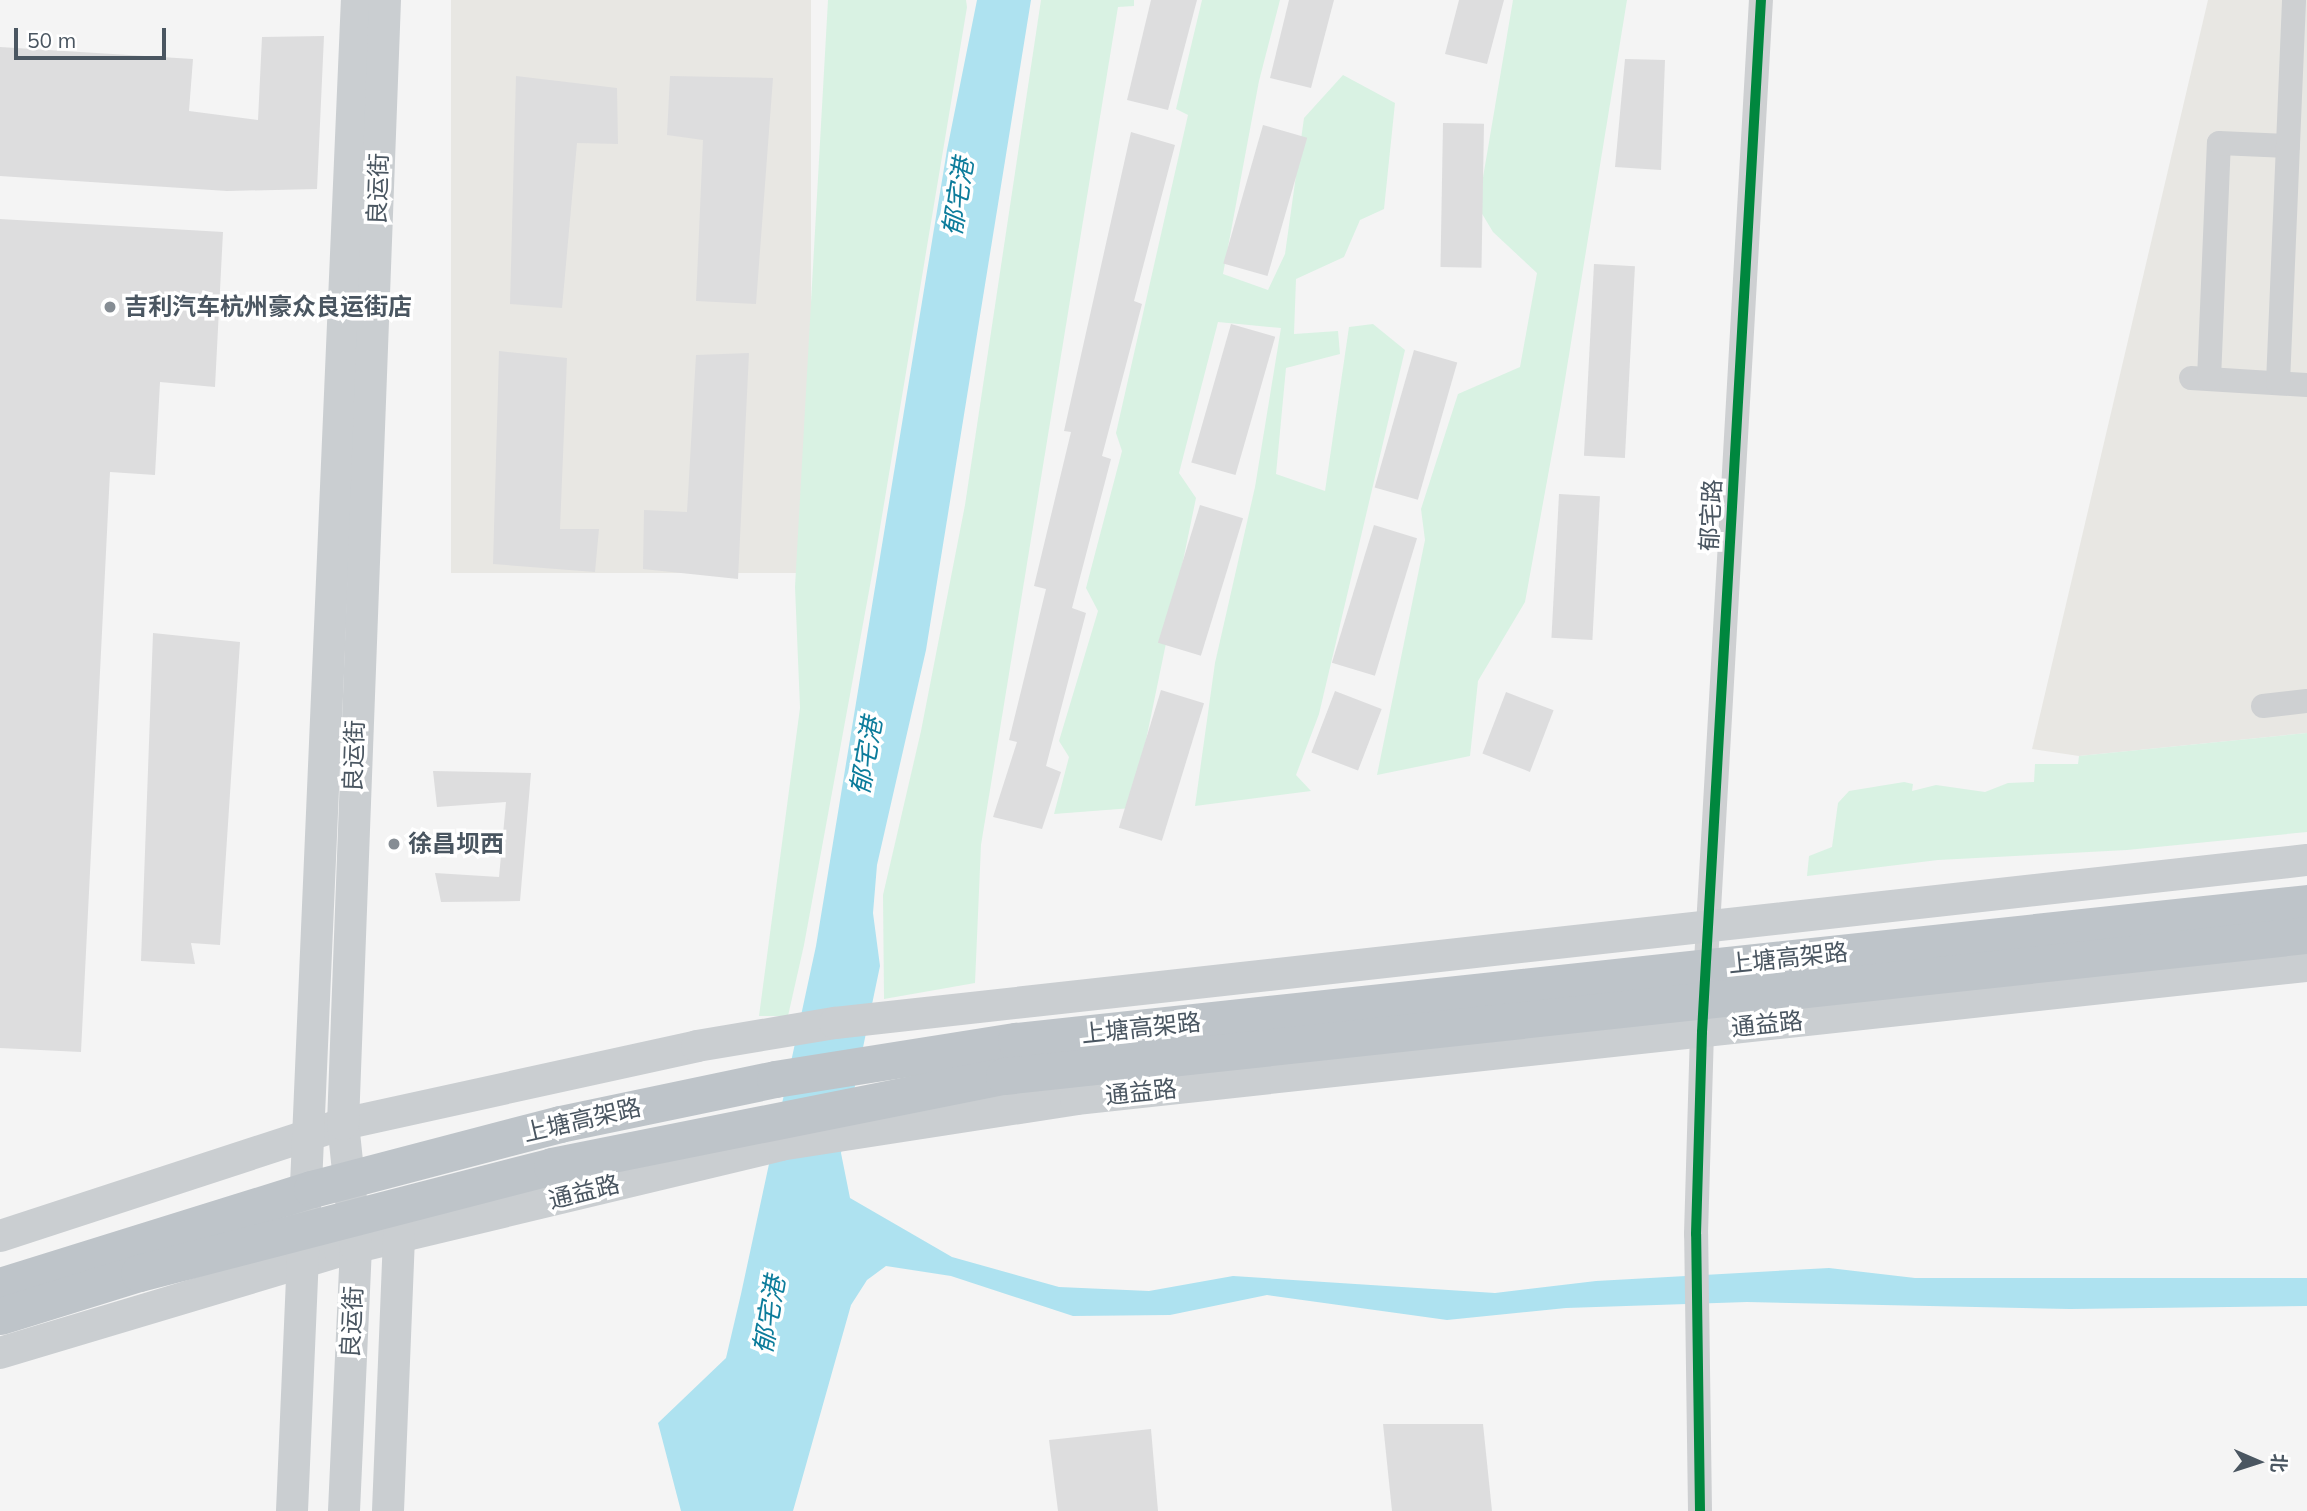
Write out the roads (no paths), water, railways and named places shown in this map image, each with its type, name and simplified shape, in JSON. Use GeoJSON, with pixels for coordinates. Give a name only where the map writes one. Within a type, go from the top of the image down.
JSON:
{"type":"FeatureCollection","features":[{"type":"Feature","properties":{"kind":"highway","name":"上塘高架路"},"geometry":{"type":"LineString","coordinates":[[0,1286],[325,1186],[560,1124],[775,1079],[1016,1041],[2307,902]]}},
{"type":"Feature","properties":{"kind":"highway","name":"上塘高架路"},"geometry":{"type":"LineString","coordinates":[[0,1316],[139,1273],[552,1166],[1004,1076],[2307,935]]}},
{"type":"Feature","properties":{"kind":"main road","name":"良运街"},"geometry":{"type":"LineString","coordinates":[[292,1511],[311,1134],[357,0]]}},
{"type":"Feature","properties":{"kind":"main road","name":"良运街"},"geometry":{"type":"LineString","coordinates":[[344,1511],[356,1247],[343,1124],[385,0]]}},
{"type":"Feature","properties":{"kind":"main road"},"geometry":{"type":"LineString","coordinates":[[0,1236],[343,1124],[697,1046],[927,1012],[1709,928],[2307,860]]}},
{"type":"Feature","properties":{"kind":"main road","name":"通益路"},"geometry":{"type":"LineString","coordinates":[[0,1353],[356,1247],[780,1145],[1076,1099],[2307,966]]}},
{"type":"Feature","properties":{"kind":"main road"},"geometry":{"type":"LineString","coordinates":[[388,1511],[399,1236]]}},
{"type":"Feature","properties":{"kind":"street","name":"郁宅路"},"geometry":{"type":"LineString","coordinates":[[1700,1511],[1696,1234],[1702,1032],[1761,0]]}},
{"type":"Feature","properties":{"kind":"street"},"geometry":{"type":"LineString","coordinates":[[2278,383],[2294,154],[2294,0]]}},
{"type":"Feature","properties":{"kind":"street"},"geometry":{"type":"LineString","coordinates":[[2294,154],[2218,144],[2200,379],[2307,384]]}},
{"type":"Feature","properties":{"kind":"street"},"geometry":{"type":"LineString","coordinates":[[2263,706],[2307,701]]}},
{"type":"Feature","properties":{"kind":"water","name":"郁宅港"},"geometry":{"type":"Polygon","coordinates":[[[977,0],[1031,0],[926,650],[877,865],[873,913],[880,966],[841,1153],[850,1198],[952,1257],[1059,1287],[1149,1291],[1233,1276],[1495,1293],[1596,1281],[1829,1268],[1915,1278],[2307,1278],[2307,1306],[2070,1309],[1747,1302],[1566,1308],[1447,1320],[1267,1295],[1170,1315],[1073,1316],[951,1276],[886,1266],[867,1280],[851,1305],[793,1511],[681,1511],[658,1423],[726,1358],[741,1294],[816,946],[947,150],[977,0]]]}},
{"type":"Feature","properties":{"kind":"place","name":"吉利汽车杭州豪众良运街店"},"geometry":{"type":"Point","coordinates":[110,307]}},
{"type":"Feature","properties":{"kind":"place","name":"徐昌坝西"},"geometry":{"type":"Point","coordinates":[394,844]}}]}
